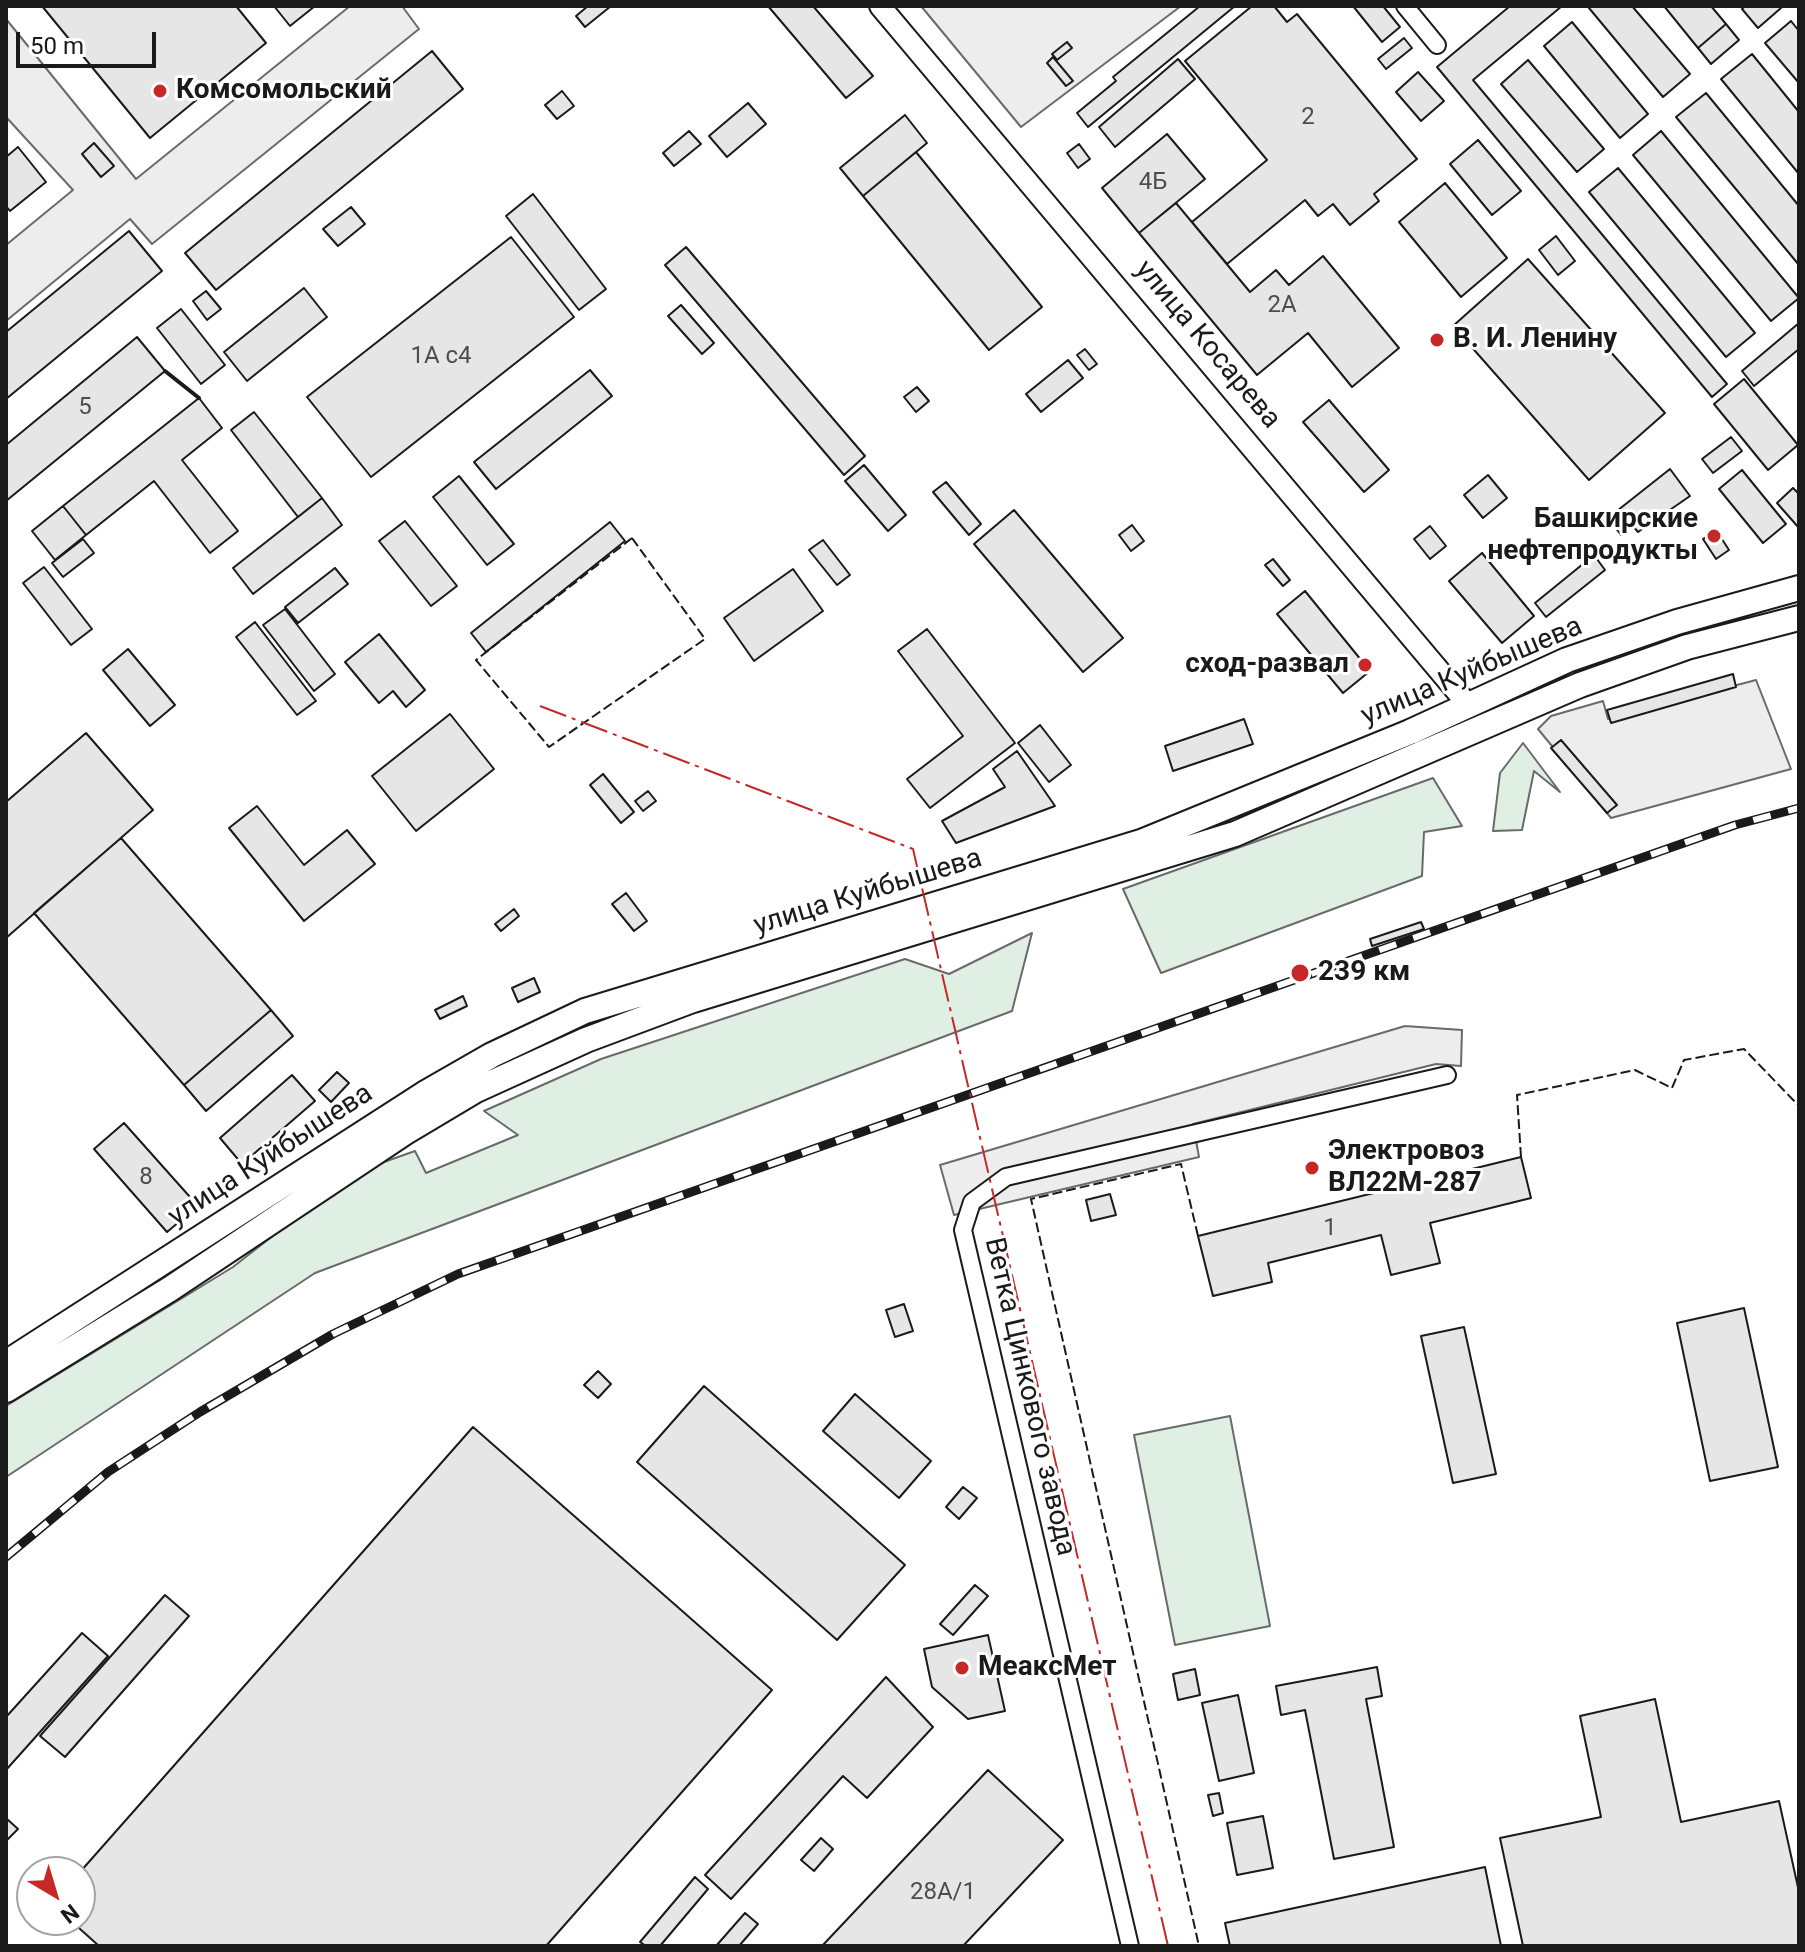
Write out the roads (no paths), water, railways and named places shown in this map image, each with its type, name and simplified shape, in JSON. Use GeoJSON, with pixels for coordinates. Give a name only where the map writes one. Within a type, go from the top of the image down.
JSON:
{"type":"FeatureCollection","features":[{"type":"Feature","properties":{"kind":"main road","name":"улица Куйбышева"},"geometry":{"type":"LineString","coordinates":[[7,1386],[170,1289],[404,1133],[476,1090],[691,990],[1141,842],[1469,706],[1567,660],[1677,622],[1799,588]]}},
{"type":"Feature","properties":{"kind":"main road","name":"улица Куйбышева"},"geometry":{"type":"LineString","coordinates":[[6,1363],[424,1094],[492,1055],[585,1011],[691,990],[1235,834],[1620,671],[1687,647],[1799,618]]}},
{"type":"Feature","properties":{"kind":"main road","name":"улица Косарева"},"geometry":{"type":"LineString","coordinates":[[1469,706],[1480,729]]}},
{"type":"Feature","properties":{"kind":"street","name":"улица Косарева"},"geometry":{"type":"LineString","coordinates":[[880,6],[1469,706]]}},
{"type":"Feature","properties":{"kind":"street"},"geometry":{"type":"LineString","coordinates":[[1405,6],[1437,45]]}},
{"type":"Feature","properties":{"kind":"street","name":"Ветка Цинкового завода"},"geometry":{"type":"LineString","coordinates":[[1130,1946],[963,1230],[972,1202],[1006,1177],[1447,1075]]}},
{"type":"Feature","properties":{"kind":"railway"},"geometry":{"type":"LineString","coordinates":[[6,1557],[108,1472],[200,1412],[333,1334],[458,1274],[1735,825],[1799,808]]}},
{"type":"Feature","properties":{"kind":"place","name":"Комсомольский"},"geometry":{"type":"Point","coordinates":[160,91]}},
{"type":"Feature","properties":{"kind":"place","name":"В. И. Ленину"},"geometry":{"type":"Point","coordinates":[1437,340]}},
{"type":"Feature","properties":{"kind":"place","name":"Башкирские нефтепродукты"},"geometry":{"type":"Point","coordinates":[1714,536]}},
{"type":"Feature","properties":{"kind":"place","name":"сход-развал"},"geometry":{"type":"Point","coordinates":[1365,665]}},
{"type":"Feature","properties":{"kind":"place","name":"239 км"},"geometry":{"type":"Point","coordinates":[1300,973]}},
{"type":"Feature","properties":{"kind":"place","name":"Электровоз ВЛ22М-287"},"geometry":{"type":"Point","coordinates":[1312,1168]}},
{"type":"Feature","properties":{"kind":"place","name":"МеаксМет"},"geometry":{"type":"Point","coordinates":[962,1668]}}]}
